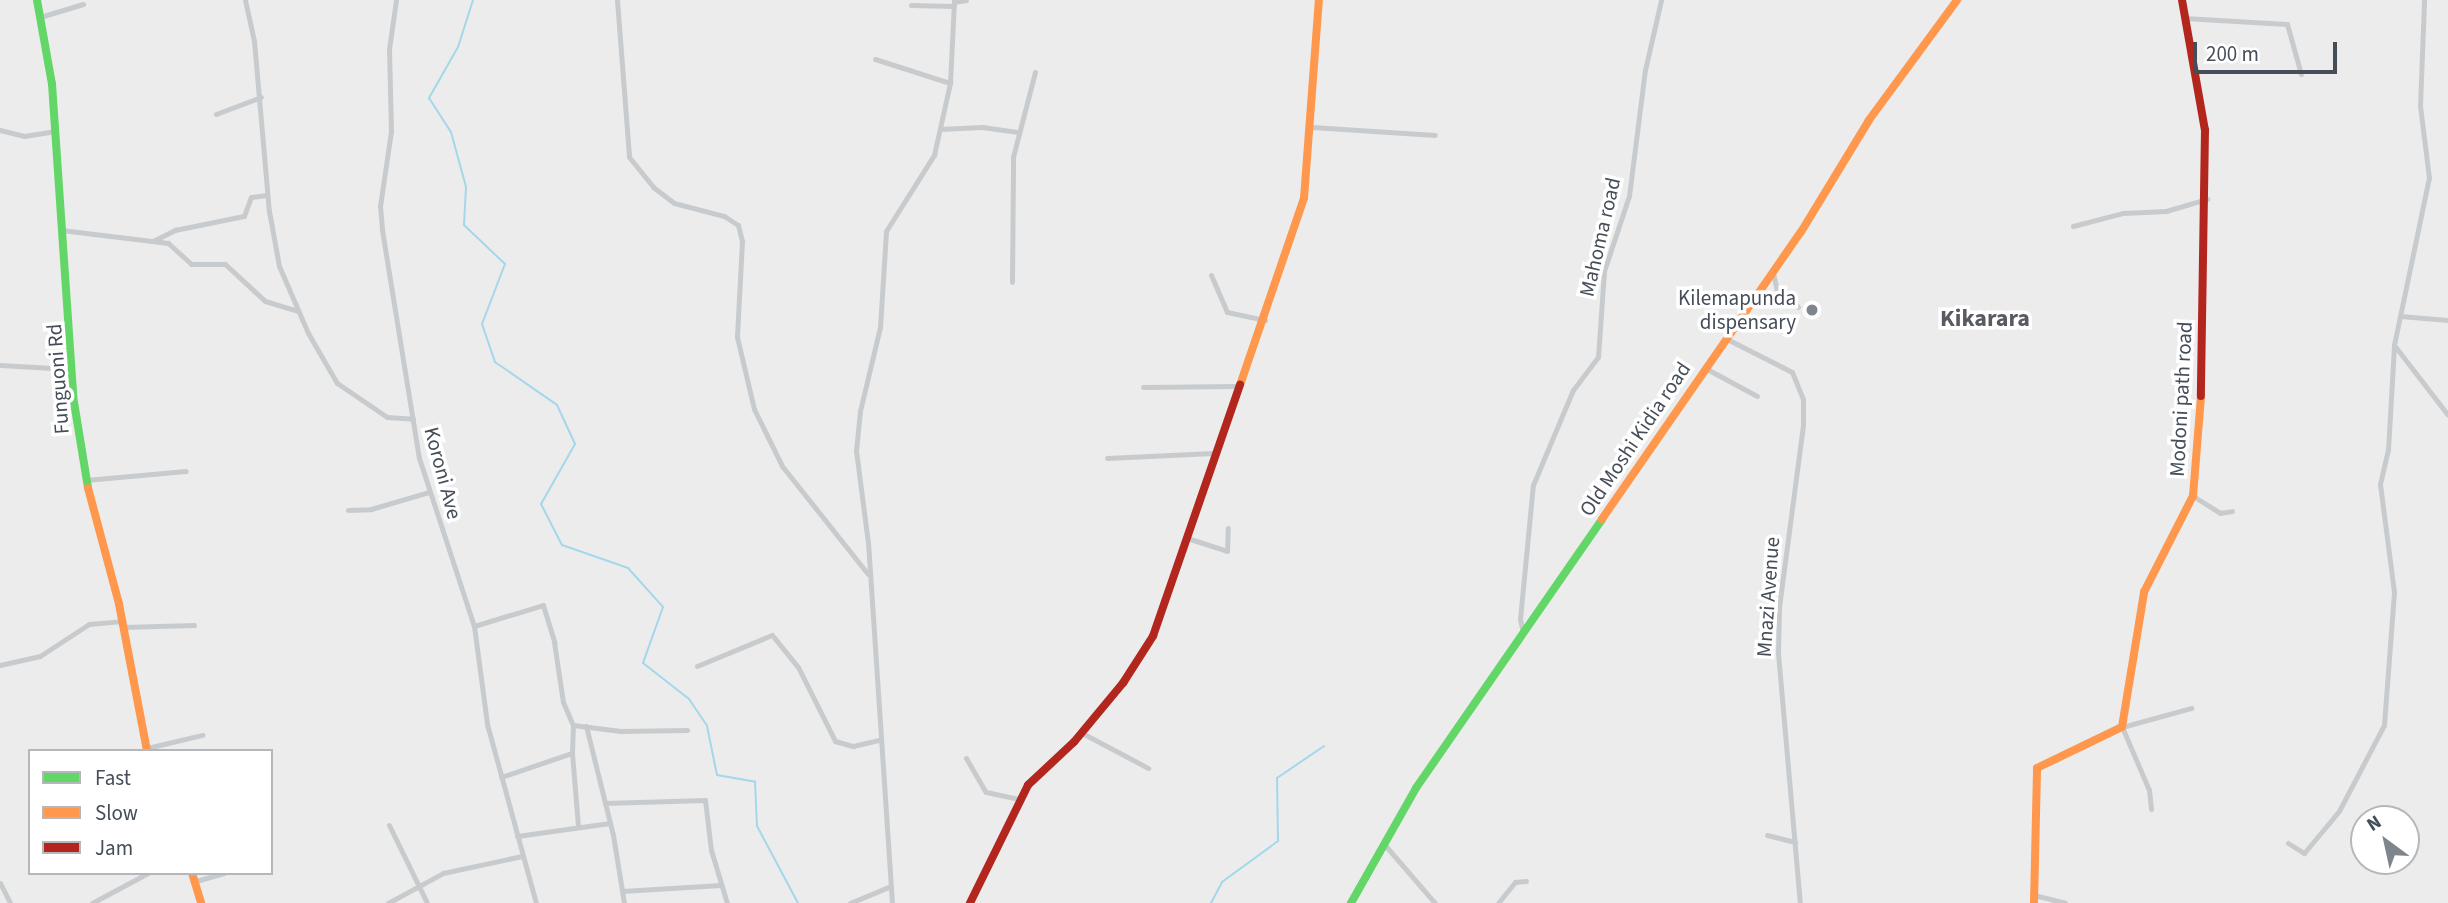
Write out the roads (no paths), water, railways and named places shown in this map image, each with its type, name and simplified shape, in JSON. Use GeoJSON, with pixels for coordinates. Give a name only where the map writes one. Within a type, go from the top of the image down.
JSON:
{"type":"FeatureCollection","features":[{"type":"Feature","properties":{"kind":"street","name":"Funguoni Rd"},"geometry":{"type":"LineString","coordinates":[[37,0],[56,131],[61,229],[70,311],[70,369],[86,480],[123,624],[147,749]]}},
{"type":"Feature","properties":{"kind":"street"},"geometry":{"type":"LineString","coordinates":[[245,0],[261,97],[267,195],[279,266],[298,310],[337,383],[387,417],[413,419]]}},
{"type":"Feature","properties":{"kind":"street","name":"Koroni Ave"},"geometry":{"type":"LineString","coordinates":[[397,0],[389,50],[391,144],[380,218],[413,419],[429,492],[474,626],[487,724],[536,903]]}},
{"type":"Feature","properties":{"kind":"street"},"geometry":{"type":"LineString","coordinates":[[617,0],[629,157],[647,181],[674,204],[724,216],[738,225],[742,241],[737,337],[754,409],[782,466],[868,574]]}},
{"type":"Feature","properties":{"kind":"street"},"geometry":{"type":"LineString","coordinates":[[911,5],[966,0]]}},
{"type":"Feature","properties":{"kind":"street"},"geometry":{"type":"LineString","coordinates":[[970,903],[1020,799],[1034,778],[1082,733],[1136,665],[1153,636],[1213,453],[1265,320],[1304,198],[1312,127],[1319,0]]}},
{"type":"Feature","properties":{"kind":"street","name":"Mahoma road"},"geometry":{"type":"LineString","coordinates":[[1523,633],[1520,618],[1533,485],[1573,390],[1598,357],[1604,271],[1629,196],[1645,71],[1661,0]]}},
{"type":"Feature","properties":{"kind":"street","name":"Old Moshi Kidia road"},"geometry":{"type":"LineString","coordinates":[[1351,903],[1416,788],[1773,270],[1869,120],[1956,0]]}},
{"type":"Feature","properties":{"kind":"street","name":"Modoni path road"},"geometry":{"type":"LineString","coordinates":[[2122,727],[2144,592],[2193,496],[2199,452],[2207,199],[2205,130],[2182,0]]}},
{"type":"Feature","properties":{"kind":"street"},"geometry":{"type":"LineString","coordinates":[[2287,843],[2304,853],[2339,811],[2384,725],[2394,593],[2380,484],[2388,450],[2394,345],[2429,178],[2420,106],[2424,0]]}},
{"type":"Feature","properties":{"kind":"street"},"geometry":{"type":"LineString","coordinates":[[892,903],[868,574],[856,451],[860,411],[880,327],[886,231],[927,171],[940,129],[950,83],[954,3]]}},
{"type":"Feature","properties":{"kind":"street"},"geometry":{"type":"LineString","coordinates":[[40,17],[83,4]]}},
{"type":"Feature","properties":{"kind":"street"},"geometry":{"type":"LineString","coordinates":[[2184,18],[2287,24],[2301,74]]}},
{"type":"Feature","properties":{"kind":"street"},"geometry":{"type":"LineString","coordinates":[[875,59],[950,83]]}},
{"type":"Feature","properties":{"kind":"street"},"geometry":{"type":"LineString","coordinates":[[1012,282],[1013,156],[1035,72]]}},
{"type":"Feature","properties":{"kind":"street"},"geometry":{"type":"LineString","coordinates":[[216,114],[261,97]]}},
{"type":"Feature","properties":{"kind":"street"},"geometry":{"type":"LineString","coordinates":[[940,129],[982,127],[1019,132]]}},
{"type":"Feature","properties":{"kind":"street"},"geometry":{"type":"LineString","coordinates":[[1312,127],[1434,135]]}},
{"type":"Feature","properties":{"kind":"street"},"geometry":{"type":"LineString","coordinates":[[0,130],[24,136],[56,131]]}},
{"type":"Feature","properties":{"kind":"street"},"geometry":{"type":"LineString","coordinates":[[153,241],[175,230],[244,216],[253,195],[267,195]]}},
{"type":"Feature","properties":{"kind":"street"},"geometry":{"type":"LineString","coordinates":[[2073,226],[2123,213],[2166,211],[2207,199]]}},
{"type":"Feature","properties":{"kind":"street"},"geometry":{"type":"LineString","coordinates":[[61,229],[174,246],[193,265],[225,264],[265,301],[298,310]]}},
{"type":"Feature","properties":{"kind":"street"},"geometry":{"type":"LineString","coordinates":[[1773,270],[1777,290],[1798,307]]}},
{"type":"Feature","properties":{"kind":"street"},"geometry":{"type":"LineString","coordinates":[[1211,275],[1227,312],[1265,320]]}},
{"type":"Feature","properties":{"kind":"street"},"geometry":{"type":"LineString","coordinates":[[2400,316],[2448,320]]}},
{"type":"Feature","properties":{"kind":"street","name":"Mnazi Avenue"},"geometry":{"type":"LineString","coordinates":[[1725,338],[1793,372],[1803,399],[1778,642],[1800,903]]}},
{"type":"Feature","properties":{"kind":"street"},"geometry":{"type":"LineString","coordinates":[[2394,345],[2448,415]]}},
{"type":"Feature","properties":{"kind":"street"},"geometry":{"type":"LineString","coordinates":[[0,365],[70,369]]}},
{"type":"Feature","properties":{"kind":"street"},"geometry":{"type":"LineString","coordinates":[[1705,368],[1757,396]]}},
{"type":"Feature","properties":{"kind":"street"},"geometry":{"type":"LineString","coordinates":[[1143,387],[1237,386]]}},
{"type":"Feature","properties":{"kind":"street"},"geometry":{"type":"LineString","coordinates":[[1107,458],[1213,453]]}},
{"type":"Feature","properties":{"kind":"street"},"geometry":{"type":"LineString","coordinates":[[86,480],[186,471]]}},
{"type":"Feature","properties":{"kind":"street"},"geometry":{"type":"LineString","coordinates":[[348,510],[371,509],[429,492]]}},
{"type":"Feature","properties":{"kind":"street"},"geometry":{"type":"LineString","coordinates":[[2193,496],[2220,513],[2232,511]]}},
{"type":"Feature","properties":{"kind":"street"},"geometry":{"type":"LineString","coordinates":[[1187,538],[1227,551],[1228,528]]}},
{"type":"Feature","properties":{"kind":"street"},"geometry":{"type":"LineString","coordinates":[[474,626],[543,604],[564,702],[573,725],[572,753],[578,826]]}},
{"type":"Feature","properties":{"kind":"street"},"geometry":{"type":"LineString","coordinates":[[0,665],[40,656],[89,624],[194,625]]}},
{"type":"Feature","properties":{"kind":"street"},"geometry":{"type":"LineString","coordinates":[[697,666],[772,635],[798,667],[835,741],[853,746],[879,740]]}},
{"type":"Feature","properties":{"kind":"street"},"geometry":{"type":"LineString","coordinates":[[2065,903],[2034,899],[2037,768],[2122,727],[2191,708]]}},
{"type":"Feature","properties":{"kind":"street"},"geometry":{"type":"LineString","coordinates":[[573,725],[687,730]]}},
{"type":"Feature","properties":{"kind":"street"},"geometry":{"type":"LineString","coordinates":[[586,726],[610,823],[624,903]]}},
{"type":"Feature","properties":{"kind":"street"},"geometry":{"type":"LineString","coordinates":[[2122,727],[2147,784],[2151,809]]}},
{"type":"Feature","properties":{"kind":"street"},"geometry":{"type":"LineString","coordinates":[[1082,733],[1148,768]]}},
{"type":"Feature","properties":{"kind":"street"},"geometry":{"type":"LineString","coordinates":[[147,749],[202,735]]}},
{"type":"Feature","properties":{"kind":"street"},"geometry":{"type":"LineString","coordinates":[[501,777],[572,753]]}},
{"type":"Feature","properties":{"kind":"street"},"geometry":{"type":"LineString","coordinates":[[966,758],[986,792],[1020,799]]}},
{"type":"Feature","properties":{"kind":"street"},"geometry":{"type":"LineString","coordinates":[[605,803],[705,800],[721,885],[727,903]]}},
{"type":"Feature","properties":{"kind":"street"},"geometry":{"type":"LineString","coordinates":[[517,836],[610,823]]}},
{"type":"Feature","properties":{"kind":"street"},"geometry":{"type":"LineString","coordinates":[[389,825],[427,903]]}},
{"type":"Feature","properties":{"kind":"street"},"geometry":{"type":"LineString","coordinates":[[1767,835],[1795,842]]}},
{"type":"Feature","properties":{"kind":"street"},"geometry":{"type":"LineString","coordinates":[[1384,844],[1435,903]]}},
{"type":"Feature","properties":{"kind":"street"},"geometry":{"type":"LineString","coordinates":[[387,903],[454,870],[522,856]]}},
{"type":"Feature","properties":{"kind":"street"},"geometry":{"type":"LineString","coordinates":[[92,903],[144,875]]}},
{"type":"Feature","properties":{"kind":"street"},"geometry":{"type":"LineString","coordinates":[[194,877],[201,903]]}},
{"type":"Feature","properties":{"kind":"street"},"geometry":{"type":"LineString","coordinates":[[1498,903],[1515,882],[1526,881]]}},
{"type":"Feature","properties":{"kind":"street"},"geometry":{"type":"LineString","coordinates":[[0,883],[10,903]]}},
{"type":"Feature","properties":{"kind":"street"},"geometry":{"type":"LineString","coordinates":[[622,891],[688,883],[721,885]]}},
{"type":"Feature","properties":{"kind":"street"},"geometry":{"type":"LineString","coordinates":[[850,903],[891,886]]}},
{"type":"Feature","properties":{"kind":"waterway"},"geometry":{"type":"LineString","coordinates":[[473,0],[458,47],[429,98],[451,132],[466,187],[464,225],[505,264],[482,324],[495,362],[557,405],[575,444],[541,504],[562,545],[628,568],[663,607],[643,663],[689,699],[707,726],[717,775],[755,782],[757,826],[798,903]]}},
{"type":"Feature","properties":{"kind":"waterway"},"geometry":{"type":"LineString","coordinates":[[1211,903],[1222,882],[1278,841],[1277,778],[1324,746]]}},
{"type":"Feature","properties":{"kind":"place","name":"Kilemapunda dispensary"},"geometry":{"type":"Point","coordinates":[1812,310]}},
{"type":"Feature","properties":{"kind":"district","name":"Kikarara"},"geometry":{"type":"Point","coordinates":[1985,319]}}]}
